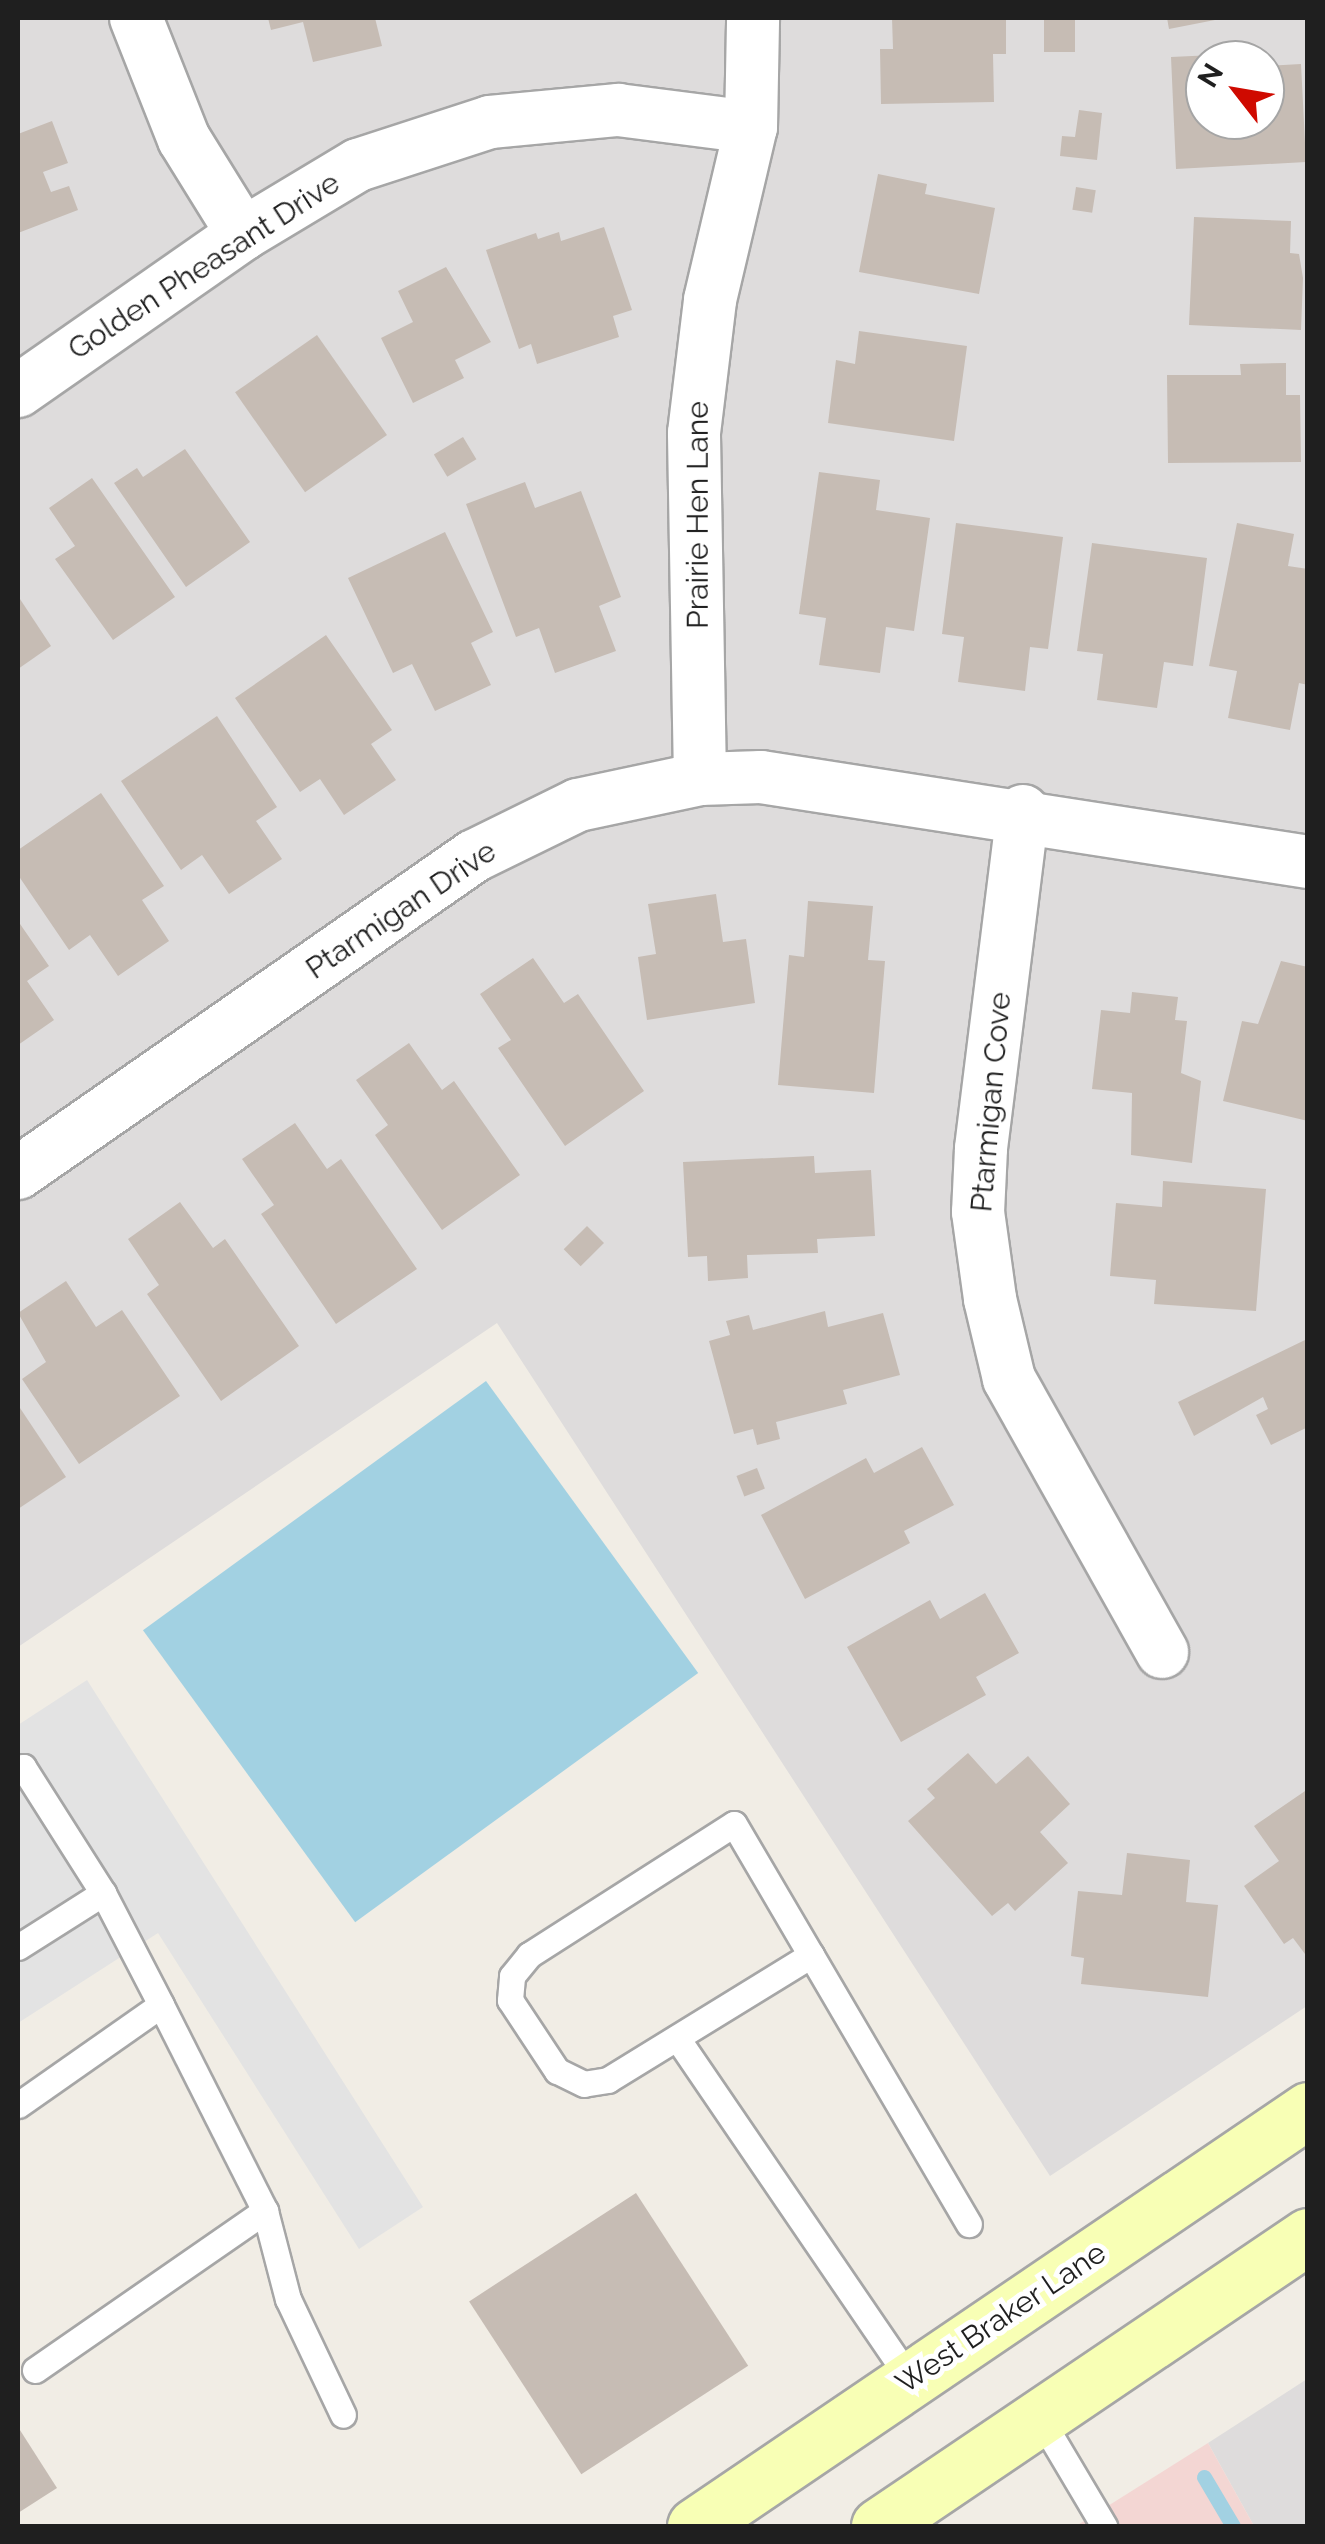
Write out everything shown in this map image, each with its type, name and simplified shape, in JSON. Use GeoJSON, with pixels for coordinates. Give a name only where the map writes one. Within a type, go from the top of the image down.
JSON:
{"type":"FeatureCollection","features":[{"type":"Feature","properties":{"kind":"main road","name":"West Braker Lane"},"geometry":{"type":"LineString","coordinates":[[695,2526],[1308,2110]]}},
{"type":"Feature","properties":{"kind":"main road"},"geometry":{"type":"LineString","coordinates":[[880,2526],[1308,2236]]}},
{"type":"Feature","properties":{"kind":"street"},"geometry":{"type":"LineString","coordinates":[[136,18],[184,139],[243,234]]}},
{"type":"Feature","properties":{"kind":"street","name":"Prairie Hen Lane"},"geometry":{"type":"LineString","coordinates":[[700,779],[694,433],[710,300],[751,127],[753,18]]}},
{"type":"Feature","properties":{"kind":"street","name":"Golden Pheasant Drive"},"geometry":{"type":"LineString","coordinates":[[18,391],[243,234],[358,165],[490,122],[618,110],[751,127]]}},
{"type":"Feature","properties":{"kind":"street","name":"Ptarmigan Drive"},"geometry":{"type":"LineString","coordinates":[[18,1173],[474,856],[578,805],[700,779],[760,776],[1023,812],[1308,862]]}},
{"type":"Feature","properties":{"kind":"street","name":"Ptarmigan Cove"},"geometry":{"type":"LineString","coordinates":[[1023,812],[982,1149],[978,1212],[990,1299],[1009,1379],[1162,1652]]}},
{"type":"Feature","properties":{"kind":"lane"},"geometry":{"type":"LineString","coordinates":[[18,1770],[23,1767],[103,1893],[265,2211],[288,2299],[343,2414]]}},
{"type":"Feature","properties":{"kind":"lane"},"geometry":{"type":"LineString","coordinates":[[811,1955],[608,2080],[584,2084],[557,2071],[532,2042],[510,2000],[512,1976],[529,1956],[734,1824],[811,1955],[969,2224]]}},
{"type":"Feature","properties":{"kind":"lane"},"geometry":{"type":"LineString","coordinates":[[18,1947],[103,1893]]}},
{"type":"Feature","properties":{"kind":"lane"},"geometry":{"type":"LineString","coordinates":[[18,2105],[161,2005]]}},
{"type":"Feature","properties":{"kind":"lane"},"geometry":{"type":"LineString","coordinates":[[677,2038],[910,2380]]}},
{"type":"Feature","properties":{"kind":"lane"},"geometry":{"type":"LineString","coordinates":[[35,2370],[265,2211]]}},
{"type":"Feature","properties":{"kind":"lane"},"geometry":{"type":"LineString","coordinates":[[1040,2418],[1104,2526]]}},
{"type":"Feature","properties":{"kind":"shaded area"},"geometry":{"type":"Polygon","coordinates":[[[18,18],[1307,18],[1307,2006],[1050,2176],[497,1323],[18,1647],[18,18]]]}},
{"type":"Feature","properties":{"kind":"shaded area"},"geometry":{"type":"Polygon","coordinates":[[[87,1680],[423,2207],[359,2249],[158,1933],[18,2023],[18,1725],[87,1680]]]}},
{"type":"Feature","properties":{"kind":"shaded area"},"geometry":{"type":"Polygon","coordinates":[[[1307,2379],[1307,2526],[1254,2526],[1208,2443],[1307,2379]]]}},
{"type":"Feature","properties":{"kind":"shaded area"},"geometry":{"type":"Polygon","coordinates":[[[1208,2443],[1254,2526],[1076,2526],[1208,2443]]]}},
{"type":"Feature","properties":{"kind":"water"},"geometry":{"type":"Polygon","coordinates":[[[486,1381],[698,1673],[355,1922],[143,1630],[486,1381]]]}},
{"type":"Feature","properties":{"kind":"building"},"geometry":{"type":"Polygon","coordinates":[[[268,18],[375,18],[382,46],[313,62],[303,22],[271,30],[268,18]]]}},
{"type":"Feature","properties":{"kind":"building"},"geometry":{"type":"Polygon","coordinates":[[[892,18],[1006,18],[1006,54],[993,54],[994,102],[881,104],[880,49],[893,49],[892,18]]]}},
{"type":"Feature","properties":{"kind":"building"},"geometry":{"type":"Polygon","coordinates":[[[1044,18],[1075,18],[1075,52],[1044,52],[1044,18]]]}},
{"type":"Feature","properties":{"kind":"building"},"geometry":{"type":"Polygon","coordinates":[[[1167,18],[1220,18],[1220,19],[1169,29],[1167,18]]]}},
{"type":"Feature","properties":{"kind":"building"},"geometry":{"type":"Polygon","coordinates":[[[1185,56],[1185,140],[1285,140],[1285,65],[1301,64],[1306,162],[1176,169],[1171,57],[1185,56]]]}},
{"type":"Feature","properties":{"kind":"building"},"geometry":{"type":"Polygon","coordinates":[[[1079,110],[1102,113],[1097,160],[1060,156],[1062,136],[1075,137],[1079,110]]]}},
{"type":"Feature","properties":{"kind":"building"},"geometry":{"type":"Polygon","coordinates":[[[52,121],[68,163],[43,172],[51,192],[69,186],[78,210],[18,233],[18,134],[52,121]]]}},
{"type":"Feature","properties":{"kind":"building"},"geometry":{"type":"Polygon","coordinates":[[[878,174],[927,184],[925,194],[995,208],[979,294],[859,272],[878,174]]]}},
{"type":"Feature","properties":{"kind":"building"},"geometry":{"type":"Polygon","coordinates":[[[1076,187],[1096,190],[1092,213],[1072,210],[1076,187]]]}},
{"type":"Feature","properties":{"kind":"building"},"geometry":{"type":"Polygon","coordinates":[[[1194,217],[1291,221],[1290,253],[1299,254],[1303,278],[1301,330],[1189,325],[1194,217]]]}},
{"type":"Feature","properties":{"kind":"building"},"geometry":{"type":"Polygon","coordinates":[[[604,227],[632,310],[613,316],[619,337],[537,364],[531,344],[519,349],[486,250],[536,233],[538,239],[559,232],[561,241],[604,227]]]}},
{"type":"Feature","properties":{"kind":"building"},"geometry":{"type":"Polygon","coordinates":[[[446,267],[491,342],[455,360],[464,378],[413,403],[381,338],[413,322],[398,291],[446,267]]]}},
{"type":"Feature","properties":{"kind":"building"},"geometry":{"type":"Polygon","coordinates":[[[859,331],[967,346],[954,441],[828,423],[836,360],[855,364],[859,331]]]}},
{"type":"Feature","properties":{"kind":"building"},"geometry":{"type":"Polygon","coordinates":[[[317,335],[387,435],[305,492],[235,392],[317,335]]]}},
{"type":"Feature","properties":{"kind":"building"},"geometry":{"type":"Polygon","coordinates":[[[1286,363],[1286,395],[1300,395],[1301,462],[1168,463],[1167,375],[1241,375],[1240,364],[1286,363]]]}},
{"type":"Feature","properties":{"kind":"building"},"geometry":{"type":"Polygon","coordinates":[[[463,437],[476,459],[447,477],[434,455],[463,437]]]}},
{"type":"Feature","properties":{"kind":"building"},"geometry":{"type":"Polygon","coordinates":[[[185,449],[250,542],[186,587],[114,483],[137,468],[143,477],[185,449]]]}},
{"type":"Feature","properties":{"kind":"building"},"geometry":{"type":"Polygon","coordinates":[[[819,472],[880,480],[876,510],[930,518],[914,631],[886,627],[880,673],[819,665],[826,618],[799,614],[819,472]]]}},
{"type":"Feature","properties":{"kind":"building"},"geometry":{"type":"Polygon","coordinates":[[[92,478],[175,597],[113,640],[55,559],[75,546],[49,508],[92,478]]]}},
{"type":"Feature","properties":{"kind":"building"},"geometry":{"type":"Polygon","coordinates":[[[525,482],[535,508],[581,491],[621,597],[599,606],[616,651],[555,673],[539,628],[516,637],[466,504],[525,482]]]}},
{"type":"Feature","properties":{"kind":"building"},"geometry":{"type":"Polygon","coordinates":[[[956,523],[1063,537],[1048,649],[1030,647],[1025,691],[958,682],[964,637],[942,634],[956,523]]]}},
{"type":"Feature","properties":{"kind":"building"},"geometry":{"type":"Polygon","coordinates":[[[1237,523],[1294,534],[1288,566],[1308,569],[1308,685],[1299,683],[1290,730],[1228,718],[1237,671],[1209,666],[1237,523]]]}},
{"type":"Feature","properties":{"kind":"building"},"geometry":{"type":"Polygon","coordinates":[[[445,532],[493,632],[471,643],[491,685],[435,711],[412,664],[393,673],[348,578],[445,532]]]}},
{"type":"Feature","properties":{"kind":"building"},"geometry":{"type":"Polygon","coordinates":[[[1092,543],[1207,558],[1193,666],[1164,662],[1157,708],[1097,700],[1103,654],[1077,651],[1092,543]]]}},
{"type":"Feature","properties":{"kind":"building"},"geometry":{"type":"Polygon","coordinates":[[[18,596],[51,646],[18,669],[18,596]]]}},
{"type":"Feature","properties":{"kind":"building"},"geometry":{"type":"Polygon","coordinates":[[[326,635],[392,730],[371,744],[396,780],[344,815],[320,779],[300,792],[235,698],[326,635]]]}},
{"type":"Feature","properties":{"kind":"building"},"geometry":{"type":"Polygon","coordinates":[[[217,716],[277,807],[256,821],[282,859],[229,894],[202,855],[181,870],[121,781],[217,716]]]}},
{"type":"Feature","properties":{"kind":"building"},"geometry":{"type":"Polygon","coordinates":[[[101,793],[164,886],[142,900],[169,941],[118,976],[90,935],[69,950],[18,875],[18,850],[101,793]]]}},
{"type":"Feature","properties":{"kind":"building"},"geometry":{"type":"Polygon","coordinates":[[[716,894],[723,942],[746,939],[755,1003],[647,1020],[638,957],[656,954],[648,904],[716,894]]]}},
{"type":"Feature","properties":{"kind":"building"},"geometry":{"type":"Polygon","coordinates":[[[808,901],[873,906],[868,960],[885,961],[874,1093],[778,1085],[789,955],[804,957],[808,901]]]}},
{"type":"Feature","properties":{"kind":"building"},"geometry":{"type":"Polygon","coordinates":[[[18,921],[49,966],[27,981],[54,1020],[18,1045],[18,921]]]}},
{"type":"Feature","properties":{"kind":"building"},"geometry":{"type":"Polygon","coordinates":[[[533,958],[564,1003],[578,994],[644,1091],[565,1146],[498,1048],[511,1040],[480,994],[533,958]]]}},
{"type":"Feature","properties":{"kind":"building"},"geometry":{"type":"Polygon","coordinates":[[[1281,961],[1308,967],[1308,1121],[1223,1101],[1242,1021],[1258,1024],[1281,961]]]}},
{"type":"Feature","properties":{"kind":"building"},"geometry":{"type":"Polygon","coordinates":[[[1132,992],[1178,997],[1175,1020],[1187,1021],[1181,1073],[1201,1081],[1192,1163],[1131,1155],[1132,1093],[1092,1089],[1101,1010],[1130,1013],[1132,992]]]}},
{"type":"Feature","properties":{"kind":"building"},"geometry":{"type":"Polygon","coordinates":[[[409,1043],[442,1090],[454,1081],[520,1175],[442,1230],[375,1135],[388,1125],[356,1080],[409,1043]]]}},
{"type":"Feature","properties":{"kind":"building"},"geometry":{"type":"Polygon","coordinates":[[[295,1123],[327,1169],[341,1159],[417,1269],[336,1324],[261,1214],[274,1205],[242,1159],[295,1123]]]}},
{"type":"Feature","properties":{"kind":"building"},"geometry":{"type":"Polygon","coordinates":[[[814,1156],[815,1173],[871,1170],[875,1236],[817,1239],[818,1253],[747,1255],[748,1278],[708,1281],[707,1256],[688,1257],[683,1162],[814,1156]]]}},
{"type":"Feature","properties":{"kind":"building"},"geometry":{"type":"Polygon","coordinates":[[[1163,1181],[1266,1189],[1256,1311],[1154,1304],[1156,1280],[1110,1276],[1116,1203],[1162,1207],[1163,1181]]]}},
{"type":"Feature","properties":{"kind":"building"},"geometry":{"type":"Polygon","coordinates":[[[180,1202],[213,1248],[225,1239],[299,1346],[221,1401],[147,1294],[159,1285],[128,1239],[180,1202]]]}},
{"type":"Feature","properties":{"kind":"building"},"geometry":{"type":"Polygon","coordinates":[[[587,1226],[604,1243],[581,1266],[564,1249],[587,1226]]]}},
{"type":"Feature","properties":{"kind":"building"},"geometry":{"type":"Polygon","coordinates":[[[66,1281],[96,1327],[122,1310],[180,1396],[79,1464],[22,1379],[46,1362],[18,1313],[66,1281]]]}},
{"type":"Feature","properties":{"kind":"building"},"geometry":{"type":"Polygon","coordinates":[[[825,1311],[828,1327],[883,1313],[900,1375],[843,1390],[847,1404],[776,1422],[780,1439],[757,1445],[753,1429],[734,1434],[709,1341],[730,1335],[726,1321],[749,1315],[753,1330],[825,1311]]]}},
{"type":"Feature","properties":{"kind":"building"},"geometry":{"type":"Polygon","coordinates":[[[1305,1340],[1308,1427],[1271,1445],[1256,1415],[1268,1409],[1263,1397],[1194,1436],[1178,1402],[1305,1340]]]}},
{"type":"Feature","properties":{"kind":"building"},"geometry":{"type":"Polygon","coordinates":[[[18,1405],[66,1477],[18,1509],[18,1405]]]}},
{"type":"Feature","properties":{"kind":"building"},"geometry":{"type":"Polygon","coordinates":[[[922,1447],[954,1505],[904,1531],[910,1543],[805,1599],[761,1515],[866,1458],[874,1473],[922,1447]]]}},
{"type":"Feature","properties":{"kind":"building"},"geometry":{"type":"Polygon","coordinates":[[[757,1468],[765,1489],[744,1496],[736,1476],[757,1468]]]}},
{"type":"Feature","properties":{"kind":"building"},"geometry":{"type":"Polygon","coordinates":[[[985,1593],[1019,1653],[976,1677],[986,1695],[901,1742],[847,1647],[930,1600],[940,1619],[985,1593]]]}},
{"type":"Feature","properties":{"kind":"building"},"geometry":{"type":"Polygon","coordinates":[[[968,1753],[996,1784],[1028,1756],[1070,1804],[1040,1832],[1068,1863],[1015,1911],[1008,1903],[992,1916],[908,1821],[935,1798],[927,1789],[968,1753]]]}},
{"type":"Feature","properties":{"kind":"building"},"geometry":{"type":"Polygon","coordinates":[[[1308,1789],[1308,1958],[1293,1938],[1284,1944],[1244,1886],[1279,1861],[1254,1826],[1308,1789]]]}},
{"type":"Feature","properties":{"kind":"building"},"geometry":{"type":"Polygon","coordinates":[[[1127,1853],[1190,1860],[1186,1902],[1218,1905],[1208,1997],[1081,1984],[1084,1958],[1071,1956],[1078,1891],[1122,1895],[1127,1853]]]}},
{"type":"Feature","properties":{"kind":"building"},"geometry":{"type":"Polygon","coordinates":[[[636,2193],[748,2366],[581,2474],[469,2301],[636,2193]]]}},
{"type":"Feature","properties":{"kind":"building"},"geometry":{"type":"Polygon","coordinates":[[[18,2427],[57,2488],[18,2513],[18,2427]]]}},
{"type":"Feature","properties":{"kind":"waterway"},"geometry":{"type":"LineString","coordinates":[[1204,2477],[1233,2526]]}}]}
